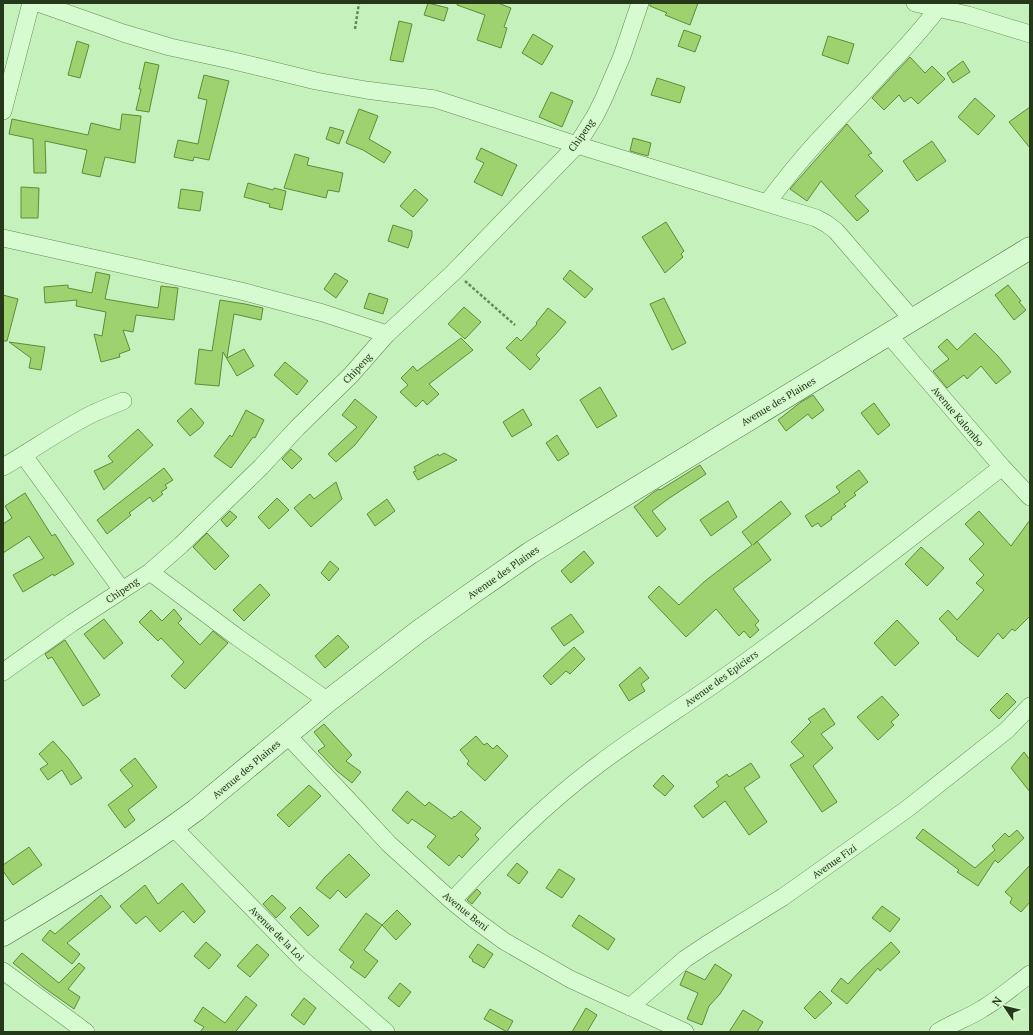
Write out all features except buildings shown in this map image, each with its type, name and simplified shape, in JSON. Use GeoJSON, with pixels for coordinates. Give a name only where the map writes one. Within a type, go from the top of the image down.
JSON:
{"type":"FeatureCollection","features":[{"type":"Feature","properties":{"kind":"street"},"geometry":{"type":"LineString","coordinates":[[3,111],[31,3]]}},
{"type":"Feature","properties":{"kind":"street"},"geometry":{"type":"LineString","coordinates":[[38,3],[123,33],[170,47],[316,81],[366,90],[435,99],[577,145],[816,218],[836,231],[912,319]]}},
{"type":"Feature","properties":{"kind":"street","name":"Chipeng"},"geometry":{"type":"LineString","coordinates":[[3,672],[72,623],[150,572],[181,545],[261,467],[297,428],[351,375],[387,334],[454,272],[577,145],[595,116],[622,56],[640,3]]}},
{"type":"Feature","properties":{"kind":"street"},"geometry":{"type":"LineString","coordinates":[[915,3],[968,15],[1030,34]]}},
{"type":"Feature","properties":{"kind":"street"},"geometry":{"type":"LineString","coordinates":[[767,203],[810,150],[928,22],[938,8]]}},
{"type":"Feature","properties":{"kind":"street"},"geometry":{"type":"LineString","coordinates":[[3,238],[241,290],[323,313],[387,334]]}},
{"type":"Feature","properties":{"kind":"street","name":"Avenue des Plaines"},"geometry":{"type":"LineString","coordinates":[[3,935],[125,860],[173,827],[196,810],[328,701],[432,622],[530,553],[1030,248]]}},
{"type":"Feature","properties":{"kind":"street","name":"Avenue Kalombo"},"geometry":{"type":"LineString","coordinates":[[888,334],[1002,467],[1030,497]]}},
{"type":"Feature","properties":{"kind":"street"},"geometry":{"type":"LineString","coordinates":[[3,467],[24,456],[94,413],[123,401]]}},
{"type":"Feature","properties":{"kind":"street"},"geometry":{"type":"LineString","coordinates":[[24,456],[122,590]]}},
{"type":"Feature","properties":{"kind":"street","name":"Avenue des Epiciers"},"geometry":{"type":"LineString","coordinates":[[452,901],[494,856],[542,810],[598,764],[732,672],[874,566],[1002,467]]}},
{"type":"Feature","properties":{"kind":"street"},"geometry":{"type":"LineString","coordinates":[[150,572],[237,638],[328,701]]}},
{"type":"Feature","properties":{"kind":"street","name":"Avenue Fizi"},"geometry":{"type":"LineString","coordinates":[[630,1007],[685,960],[706,945],[783,897],[907,809],[1007,730],[1030,706]]}},
{"type":"Feature","properties":{"kind":"street","name":"Avenue Beni"},"geometry":{"type":"LineString","coordinates":[[287,735],[389,844],[474,919],[504,941],[570,979],[685,1032]]}},
{"type":"Feature","properties":{"kind":"street","name":"Avenue de la Loi"},"geometry":{"type":"LineString","coordinates":[[173,827],[303,960],[386,1032]]}},
{"type":"Feature","properties":{"kind":"street"},"geometry":{"type":"LineString","coordinates":[[3,971],[86,1032]]}},
{"type":"Feature","properties":{"kind":"street"},"geometry":{"type":"LineString","coordinates":[[938,1032],[949,1025],[981,1010],[1001,997],[1030,974]]}},
{"type":"Feature","properties":{"kind":"path"},"geometry":{"type":"LineString","coordinates":[[355,29],[359,3]]}},
{"type":"Feature","properties":{"kind":"path"},"geometry":{"type":"LineString","coordinates":[[454,272],[514,325]]}}]}
